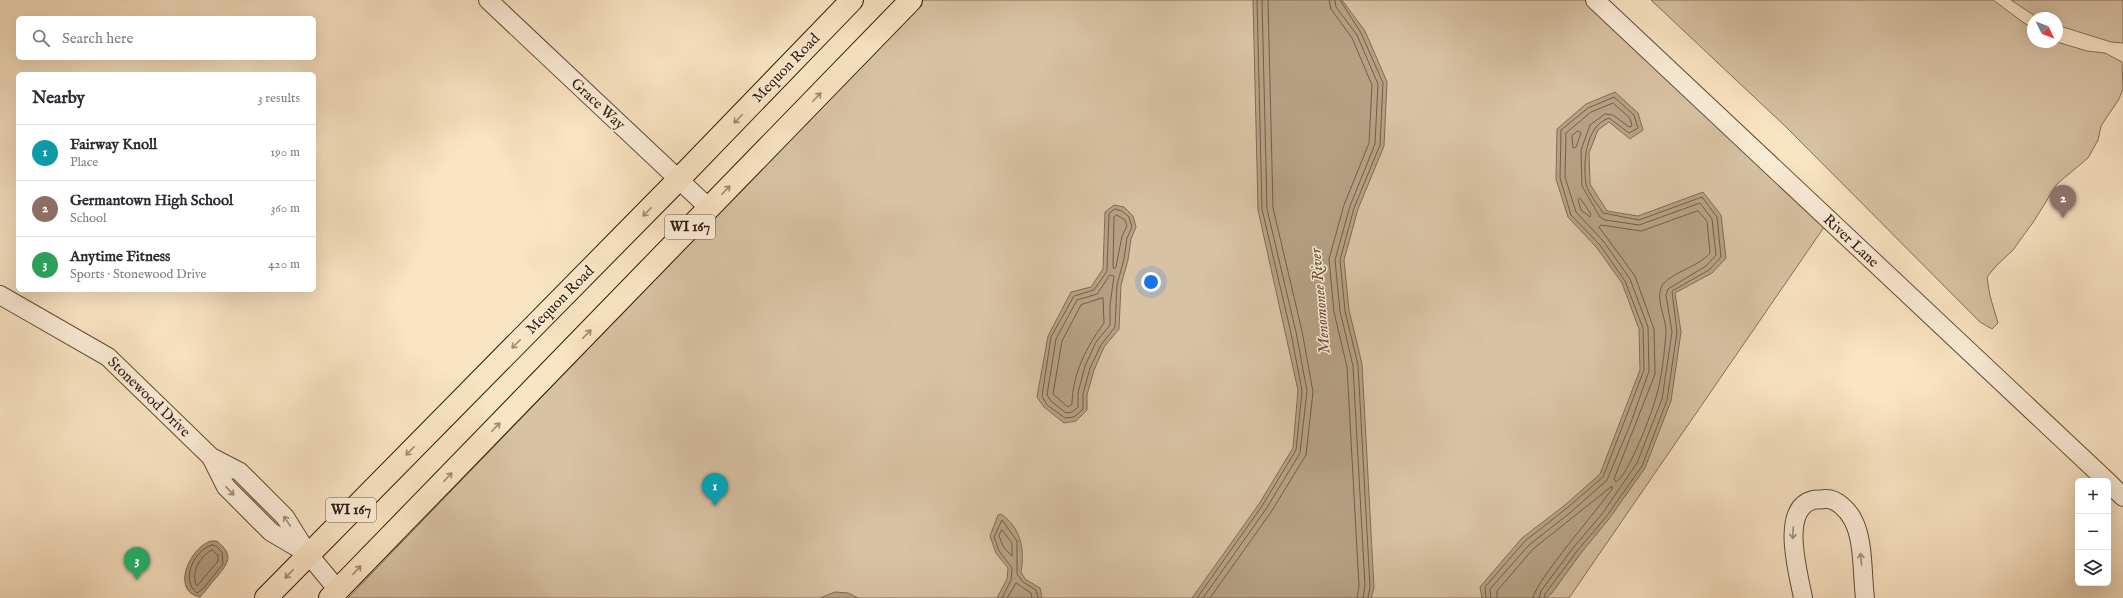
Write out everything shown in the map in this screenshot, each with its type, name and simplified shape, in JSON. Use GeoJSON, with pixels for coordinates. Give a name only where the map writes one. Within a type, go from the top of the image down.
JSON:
{"type":"FeatureCollection","features":[{"type":"Feature","properties":{"kind":"main road","name":"Mequon Road"},"geometry":{"type":"LineString","coordinates":[[266,598],[679,179],[852,0]]}},
{"type":"Feature","properties":{"kind":"main road","name":"WI 167"},"geometry":{"type":"LineString","coordinates":[[334,594],[911,0]]}},
{"type":"Feature","properties":{"kind":"street","name":"Grace Way"},"geometry":{"type":"LineString","coordinates":[[488,0],[709,208]]}},
{"type":"Feature","properties":{"kind":"street","name":"River Lane"},"geometry":{"type":"LineString","coordinates":[[1595,0],[2103,478]]}},
{"type":"Feature","properties":{"kind":"street","name":"Stonewood Drive"},"geometry":{"type":"LineString","coordinates":[[0,296],[108,357],[211,457],[226,487],[271,532],[308,554],[334,594]]}},
{"type":"Feature","properties":{"kind":"street","name":"River Lane"},"geometry":{"type":"LineString","coordinates":[[2111,486],[2123,496]]}},
{"type":"Feature","properties":{"kind":"street"},"geometry":{"type":"LineString","coordinates":[[1803,598],[1792,537],[1795,518],[1802,508],[1812,500],[1829,499],[1841,505],[1853,520],[1859,539],[1864,598]]}},
{"type":"Feature","properties":{"kind":"shaded area"},"geometry":{"type":"Polygon","coordinates":[[[916,0],[1595,0],[1829,220],[1569,598],[348,598],[717,215],[916,0]]]}},
{"type":"Feature","properties":{"kind":"shaded area"},"geometry":{"type":"Polygon","coordinates":[[[1651,0],[1993,0],[2027,25],[2027,48],[2063,48],[2063,44],[2087,51],[2105,53],[2122,62],[2123,89],[2119,99],[2101,126],[2098,140],[2088,158],[2057,184],[2034,221],[2013,250],[1987,277],[1990,296],[1998,323],[1992,329],[1980,322],[1786,127],[1651,0]]]}},
{"type":"Feature","properties":{"kind":"shaded area"},"geometry":{"type":"Polygon","coordinates":[[[2011,0],[2123,0],[2123,43],[2111,42],[2063,27],[2063,12],[2029,12],[2011,0]]]}},
{"type":"Feature","properties":{"kind":"water","name":"Menomonee River"},"geometry":{"type":"Polygon","coordinates":[[[1253,0],[1342,0],[1365,31],[1387,82],[1384,146],[1358,209],[1344,260],[1349,310],[1362,364],[1374,588],[1371,598],[1192,598],[1259,504],[1293,448],[1298,390],[1258,210],[1253,0]]]}},
{"type":"Feature","properties":{"kind":"water"},"geometry":{"type":"Polygon","coordinates":[[[1615,92],[1638,113],[1643,130],[1630,139],[1609,122],[1598,130],[1589,153],[1590,184],[1607,211],[1638,216],[1703,192],[1721,215],[1726,258],[1712,273],[1675,293],[1681,332],[1671,401],[1645,468],[1609,519],[1581,553],[1552,593],[1546,598],[1482,598],[1480,587],[1522,538],[1565,505],[1600,474],[1640,370],[1639,329],[1622,283],[1597,248],[1568,217],[1556,179],[1557,129],[1586,104],[1615,92]]]}},
{"type":"Feature","properties":{"kind":"water"},"geometry":{"type":"Polygon","coordinates":[[[1114,205],[1124,207],[1133,216],[1136,227],[1131,239],[1128,260],[1121,285],[1119,329],[1104,347],[1094,370],[1087,395],[1087,410],[1076,421],[1064,423],[1044,407],[1037,397],[1048,336],[1071,292],[1091,287],[1103,269],[1105,212],[1114,205]]]}},
{"type":"Feature","properties":{"kind":"water"},"geometry":{"type":"Polygon","coordinates":[[[1001,514],[1013,526],[1020,540],[1022,547],[1021,572],[1025,579],[1040,588],[1042,598],[997,598],[1007,579],[1008,568],[996,553],[990,536],[998,515],[1001,514]]]}},
{"type":"Feature","properties":{"kind":"water"},"geometry":{"type":"Polygon","coordinates":[[[211,541],[217,541],[223,546],[228,555],[228,560],[224,568],[200,597],[191,593],[186,587],[186,569],[196,551],[211,541]]]}},
{"type":"Feature","properties":{"kind":"water"},"geometry":{"type":"Polygon","coordinates":[[[835,592],[848,593],[858,598],[820,598],[835,592]]]}},
{"type":"Feature","properties":{"kind":"place","name":"Germantown High School"},"geometry":{"type":"Point","coordinates":[2063,218]}},
{"type":"Feature","properties":{"kind":"place","name":"Fairway Knoll"},"geometry":{"type":"Point","coordinates":[715,506]}},
{"type":"Feature","properties":{"kind":"place","name":"Anytime Fitness"},"geometry":{"type":"Point","coordinates":[137,580]}}]}
